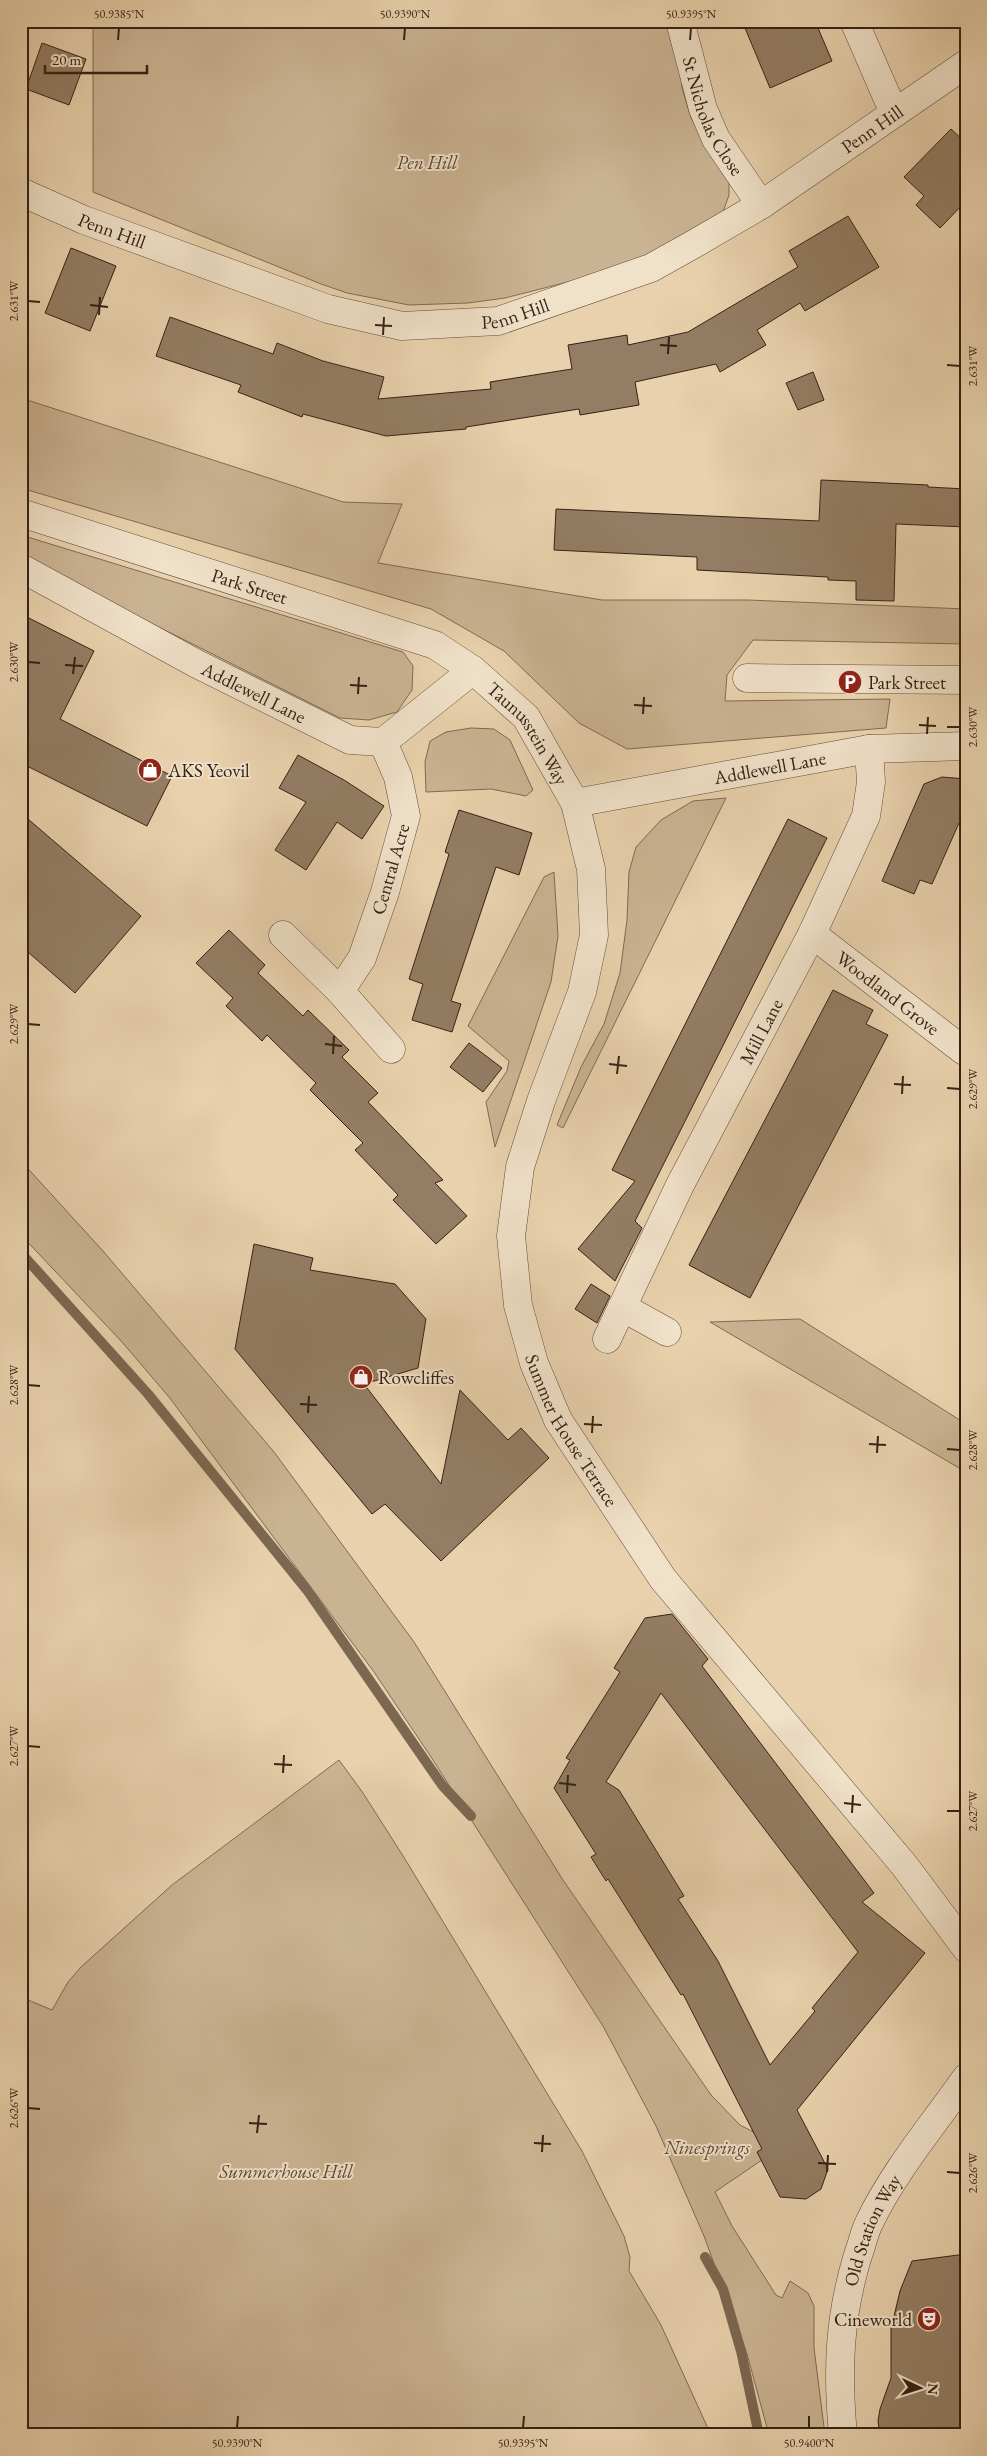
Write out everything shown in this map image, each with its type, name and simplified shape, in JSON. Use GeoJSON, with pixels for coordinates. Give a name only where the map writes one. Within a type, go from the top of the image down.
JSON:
{"type":"FeatureCollection","features":[{"type":"Feature","properties":{"kind":"street","name":"St Nicholas Close"},"geometry":{"type":"LineString","coordinates":[[680,21],[703,109],[716,139],[760,205]]}},
{"type":"Feature","properties":{"kind":"street"},"geometry":{"type":"LineString","coordinates":[[854,21],[894,113]]}},
{"type":"Feature","properties":{"kind":"street","name":"Penn Hill"},"geometry":{"type":"LineString","coordinates":[[21,192],[84,220],[328,309],[402,326],[498,321],[593,290],[651,268],[760,205],[966,64]]}},
{"type":"Feature","properties":{"kind":"street","name":"Park Street"},"geometry":{"type":"LineString","coordinates":[[21,513],[418,639],[435,645],[474,670]]}},
{"type":"Feature","properties":{"kind":"street","name":"Addlewell Lane"},"geometry":{"type":"LineString","coordinates":[[24,574],[197,664],[350,740],[383,742]]}},
{"type":"Feature","properties":{"kind":"street"},"geometry":{"type":"LineString","coordinates":[[383,742],[474,670]]}},
{"type":"Feature","properties":{"kind":"street","name":"Taunusstein Way"},"geometry":{"type":"LineString","coordinates":[[474,670],[526,717],[574,803]]}},
{"type":"Feature","properties":{"kind":"street"},"geometry":{"type":"LineString","coordinates":[[748,678],[966,680]]}},
{"type":"Feature","properties":{"kind":"street","name":"Central Acre"},"geometry":{"type":"LineString","coordinates":[[340,991],[362,958],[385,892],[406,816],[398,778],[383,742]]}},
{"type":"Feature","properties":{"kind":"street","name":"Addlewell Lane"},"geometry":{"type":"LineString","coordinates":[[574,803],[869,749],[966,746]]}},
{"type":"Feature","properties":{"kind":"street","name":"Mill Lane"},"geometry":{"type":"LineString","coordinates":[[607,1340],[680,1185],[812,934],[866,816],[871,782],[869,749]]}},
{"type":"Feature","properties":{"kind":"street","name":"Summer House Terrace"},"geometry":{"type":"LineString","coordinates":[[574,803],[590,869],[594,935],[582,992],[541,1101],[520,1167],[511,1236],[518,1305],[534,1363],[558,1420],[663,1579],[904,1865],[966,1948]]}},
{"type":"Feature","properties":{"kind":"street","name":"Woodland Grove"},"geometry":{"type":"LineString","coordinates":[[812,934],[964,1051]]}},
{"type":"Feature","properties":{"kind":"street"},"geometry":{"type":"LineString","coordinates":[[283,935],[340,991],[391,1049]]}},
{"type":"Feature","properties":{"kind":"street"},"geometry":{"type":"LineString","coordinates":[[622,1307],[667,1332]]}},
{"type":"Feature","properties":{"kind":"street","name":"Old Station Way"},"geometry":{"type":"LineString","coordinates":[[843,2435],[839,2365],[842,2321],[850,2280],[868,2224],[895,2178],[966,2078]]}},
{"type":"Feature","properties":{"kind":"green space","name":"Pen Hill"},"geometry":{"type":"Polygon","coordinates":[[[93,21],[674,21],[678,36],[682,88],[691,118],[724,172],[729,183],[729,195],[722,215],[700,230],[611,271],[505,298],[468,303],[409,305],[347,293],[93,192],[93,21]]]}},
{"type":"Feature","properties":{"kind":"green space"},"geometry":{"type":"Polygon","coordinates":[[[21,398],[343,502],[402,504],[378,563],[602,600],[748,600],[966,609],[966,644],[753,640],[727,675],[725,701],[890,699],[886,728],[627,749],[579,723],[504,651],[431,609],[21,488],[21,398]]]}},
{"type":"Feature","properties":{"kind":"green space"},"geometry":{"type":"Polygon","coordinates":[[[21,535],[403,652],[413,666],[412,690],[397,712],[369,720],[340,718],[21,558],[21,535]]]}},
{"type":"Feature","properties":{"kind":"green space"},"geometry":{"type":"Polygon","coordinates":[[[471,728],[494,729],[510,740],[533,790],[526,796],[491,789],[426,792],[425,762],[430,741],[446,732],[471,728]]]}},
{"type":"Feature","properties":{"kind":"green space"},"geometry":{"type":"Polygon","coordinates":[[[726,798],[563,1128],[557,1125],[581,1067],[604,1024],[620,973],[627,920],[629,872],[636,847],[661,820],[693,801],[726,798]]]}},
{"type":"Feature","properties":{"kind":"green space"},"geometry":{"type":"Polygon","coordinates":[[[554,872],[558,936],[551,982],[495,1147],[486,1102],[507,1071],[509,1061],[468,1026],[544,877],[554,872]]]}},
{"type":"Feature","properties":{"kind":"green space","name":"Ninesprings"},"geometry":{"type":"Polygon","coordinates":[[[21,1161],[103,1251],[274,1452],[414,1642],[563,1880],[711,2095],[740,2125],[769,2140],[778,2149],[715,2192],[732,2226],[776,2295],[782,2298],[790,2281],[808,2293],[814,2306],[814,2348],[825,2435],[769,2435],[747,2354],[704,2236],[656,2126],[603,2026],[431,1757],[374,1672],[169,1397],[122,1342],[21,1235],[21,1161]]]}},
{"type":"Feature","properties":{"kind":"green space"},"geometry":{"type":"Polygon","coordinates":[[[800,1319],[966,1424],[966,1472],[710,1322],[800,1319]]]}},
{"type":"Feature","properties":{"kind":"green space","name":"Summerhouse Hill"},"geometry":{"type":"Polygon","coordinates":[[[339,1760],[363,1793],[405,1859],[582,2151],[624,2236],[630,2257],[629,2271],[661,2325],[711,2435],[21,2435],[21,1997],[52,2010],[68,1982],[81,1967],[172,1885],[339,1760]]]}},
{"type":"Feature","properties":{"kind":"building"},"geometry":{"type":"Polygon","coordinates":[[[760,21],[815,21],[832,61],[770,88],[745,28],[760,21]]]}},
{"type":"Feature","properties":{"kind":"building"},"geometry":{"type":"Polygon","coordinates":[[[42,43],[86,59],[69,105],[26,89],[42,43]]]}},
{"type":"Feature","properties":{"kind":"building"},"geometry":{"type":"Polygon","coordinates":[[[951,129],[966,143],[966,201],[940,228],[916,205],[924,196],[904,177],[951,129]]]}},
{"type":"Feature","properties":{"kind":"building"},"geometry":{"type":"Polygon","coordinates":[[[848,216],[879,267],[805,311],[800,303],[757,330],[766,345],[720,372],[716,364],[635,382],[639,405],[580,415],[579,409],[466,427],[466,429],[386,436],[303,414],[302,417],[238,392],[241,385],[156,356],[170,317],[273,354],[277,343],[323,361],[384,377],[378,399],[491,389],[490,382],[572,369],[568,345],[627,335],[628,345],[688,332],[798,267],[789,251],[848,216]]]}},
{"type":"Feature","properties":{"kind":"building"},"geometry":{"type":"Polygon","coordinates":[[[71,248],[116,266],[90,331],[45,313],[71,248]]]}},
{"type":"Feature","properties":{"kind":"building"},"geometry":{"type":"Polygon","coordinates":[[[813,372],[824,400],[798,410],[786,383],[813,372]]]}},
{"type":"Feature","properties":{"kind":"building"},"geometry":{"type":"Polygon","coordinates":[[[821,480],[928,485],[928,487],[966,489],[966,527],[896,524],[894,601],[856,600],[856,581],[828,580],[828,577],[697,570],[697,557],[554,550],[556,509],[819,521],[821,480]]]}},
{"type":"Feature","properties":{"kind":"building"},"geometry":{"type":"Polygon","coordinates":[[[21,614],[94,651],[60,719],[172,776],[147,826],[21,763],[21,614]]]}},
{"type":"Feature","properties":{"kind":"building"},"geometry":{"type":"Polygon","coordinates":[[[298,755],[344,780],[384,806],[362,839],[337,822],[306,870],[275,850],[306,802],[279,788],[298,755]]]}},
{"type":"Feature","properties":{"kind":"building"},"geometry":{"type":"Polygon","coordinates":[[[942,777],[966,779],[966,823],[959,823],[932,884],[920,880],[914,894],[882,881],[924,784],[942,777]]]}},
{"type":"Feature","properties":{"kind":"building"},"geometry":{"type":"Polygon","coordinates":[[[459,810],[532,833],[519,875],[496,867],[451,1001],[461,1004],[452,1032],[412,1020],[423,984],[409,979],[449,854],[445,852],[459,810]]]}},
{"type":"Feature","properties":{"kind":"building"},"geometry":{"type":"Polygon","coordinates":[[[21,813],[141,916],[75,993],[21,946],[21,813]]]}},
{"type":"Feature","properties":{"kind":"building"},"geometry":{"type":"Polygon","coordinates":[[[788,819],[827,838],[635,1221],[642,1228],[615,1281],[578,1249],[635,1181],[612,1170],[788,819]]]}},
{"type":"Feature","properties":{"kind":"building"},"geometry":{"type":"Polygon","coordinates":[[[229,930],[265,965],[258,973],[303,1016],[308,1010],[349,1050],[342,1057],[378,1093],[368,1102],[443,1180],[435,1183],[467,1216],[436,1244],[393,1200],[398,1195],[355,1150],[363,1143],[310,1090],[316,1083],[267,1035],[262,1041],[226,1006],[233,998],[196,963],[229,930]]]}},
{"type":"Feature","properties":{"kind":"building"},"geometry":{"type":"Polygon","coordinates":[[[833,990],[873,1010],[866,1024],[888,1035],[750,1298],[689,1265],[833,990]]]}},
{"type":"Feature","properties":{"kind":"building"},"geometry":{"type":"Polygon","coordinates":[[[469,1043],[502,1068],[483,1092],[450,1067],[469,1043]]]}},
{"type":"Feature","properties":{"kind":"building"},"geometry":{"type":"Polygon","coordinates":[[[254,1244],[313,1258],[310,1270],[395,1284],[426,1319],[418,1368],[364,1384],[441,1484],[460,1390],[508,1440],[521,1428],[549,1458],[441,1561],[385,1504],[372,1514],[235,1349],[254,1244]]]}},
{"type":"Feature","properties":{"kind":"building"},"geometry":{"type":"Polygon","coordinates":[[[591,1284],[610,1296],[597,1323],[575,1309],[591,1284]]]}},
{"type":"Feature","properties":{"kind":"building"},"geometry":{"type":"Polygon","coordinates":[[[672,1614],[708,1659],[702,1666],[874,1893],[862,1902],[925,1953],[797,2110],[828,2169],[821,2189],[806,2199],[780,2197],[757,2152],[762,2149],[683,1994],[681,1995],[608,1879],[606,1881],[591,1857],[596,1854],[554,1788],[570,1760],[566,1758],[620,1672],[614,1668],[645,1618],[672,1614]],[[661,1693],[606,1782],[619,1790],[684,1896],[678,1899],[718,1961],[770,2065],[815,2011],[812,2008],[858,1952],[661,1693]]]}},
{"type":"Feature","properties":{"kind":"building","name":"Cineworld"},"geometry":{"type":"Polygon","coordinates":[[[966,2254],[966,2435],[880,2435],[878,2421],[880,2409],[891,2378],[891,2329],[900,2291],[912,2261],[966,2254]]]}},
{"type":"Feature","properties":{"kind":"waterway"},"geometry":{"type":"LineString","coordinates":[[21,1253],[148,1394],[307,1590],[442,1785],[471,1816]]}},
{"type":"Feature","properties":{"kind":"waterway"},"geometry":{"type":"LineString","coordinates":[[705,2257],[723,2289],[741,2351],[759,2435]]}},
{"type":"Feature","properties":{"kind":"place","name":"Park Street"},"geometry":{"type":"Point","coordinates":[850,682]}},
{"type":"Feature","properties":{"kind":"place","name":"AKS Yeovil"},"geometry":{"type":"Point","coordinates":[150,770]}},
{"type":"Feature","properties":{"kind":"place","name":"Rowcliffes"},"geometry":{"type":"Point","coordinates":[361,1377]}},
{"type":"Feature","properties":{"kind":"place","name":"Cineworld"},"geometry":{"type":"Point","coordinates":[929,2319]}}]}
